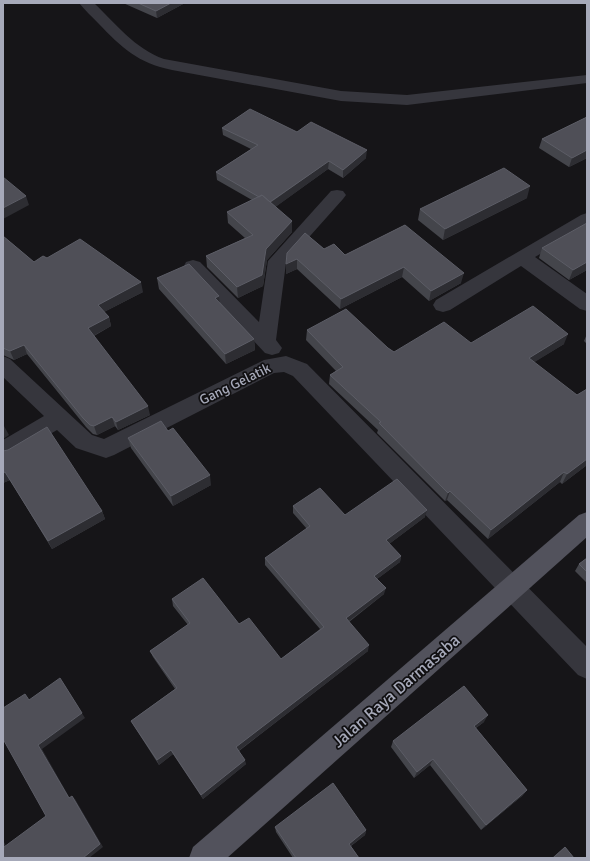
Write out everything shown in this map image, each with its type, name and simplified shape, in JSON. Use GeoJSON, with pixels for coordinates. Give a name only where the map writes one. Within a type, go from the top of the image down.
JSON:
{"type":"FeatureCollection","features":[{"type":"Feature","properties":{"kind":"main road","name":"Jalan Raya Darmasaba"},"geometry":{"type":"LineString","coordinates":[[204,858],[587,522]]}},
{"type":"Feature","properties":{"kind":"street"},"geometry":{"type":"LineString","coordinates":[[86,3],[136,51],[150,59],[167,65],[341,96],[406,100],[587,79]]}},
{"type":"Feature","properties":{"kind":"street"},"geometry":{"type":"LineString","coordinates":[[266,340],[277,261],[337,195]]}},
{"type":"Feature","properties":{"kind":"street"},"geometry":{"type":"LineString","coordinates":[[443,305],[587,219]]}},
{"type":"Feature","properties":{"kind":"street"},"geometry":{"type":"LineString","coordinates":[[522,257],[587,304]]}},
{"type":"Feature","properties":{"kind":"street"},"geometry":{"type":"LineString","coordinates":[[193,266],[266,340],[286,364]]}},
{"type":"Feature","properties":{"kind":"street","name":"Gang Gelatik"},"geometry":{"type":"LineString","coordinates":[[3,364],[84,442],[106,449],[271,365],[286,364],[300,370],[587,666]]}},
{"type":"Feature","properties":{"kind":"street"},"geometry":{"type":"LineString","coordinates":[[3,451],[59,418]]}},
{"type":"Feature","properties":{"kind":"building"},"geometry":{"type":"Polygon","coordinates":[[[138,3],[171,3],[156,11],[138,3]]]}},
{"type":"Feature","properties":{"kind":"building"},"geometry":{"type":"Polygon","coordinates":[[[250,109],[297,132],[311,122],[367,150],[343,170],[329,161],[270,202],[262,195],[259,197],[216,172],[258,145],[222,128],[250,109]]]}},
{"type":"Feature","properties":{"kind":"building"},"geometry":{"type":"Polygon","coordinates":[[[587,117],[587,150],[572,158],[542,139],[587,117]]]}},
{"type":"Feature","properties":{"kind":"building"},"geometry":{"type":"Polygon","coordinates":[[[504,168],[530,186],[445,229],[420,209],[504,168]]]}},
{"type":"Feature","properties":{"kind":"building"},"geometry":{"type":"Polygon","coordinates":[[[3,177],[26,196],[3,208],[3,177]]]}},
{"type":"Feature","properties":{"kind":"building"},"geometry":{"type":"Polygon","coordinates":[[[262,195],[292,221],[266,249],[262,275],[237,287],[206,256],[253,235],[227,212],[262,195]]]}},
{"type":"Feature","properties":{"kind":"building"},"geometry":{"type":"Polygon","coordinates":[[[587,223],[587,262],[573,270],[542,248],[587,223]]]}},
{"type":"Feature","properties":{"kind":"building"},"geometry":{"type":"Polygon","coordinates":[[[405,225],[464,273],[431,291],[404,267],[341,299],[297,259],[286,264],[287,253],[305,233],[324,249],[334,244],[345,255],[405,225]]]}},
{"type":"Feature","properties":{"kind":"building"},"geometry":{"type":"Polygon","coordinates":[[[3,236],[34,262],[43,256],[47,258],[80,239],[141,282],[98,305],[109,317],[88,328],[148,406],[116,422],[112,417],[94,426],[90,425],[24,345],[10,351],[3,348],[3,236]]]}},
{"type":"Feature","properties":{"kind":"building"},"geometry":{"type":"Polygon","coordinates":[[[189,264],[219,296],[215,298],[254,339],[225,354],[157,278],[189,264]]]}},
{"type":"Feature","properties":{"kind":"building"},"geometry":{"type":"Polygon","coordinates":[[[533,306],[568,334],[529,358],[577,395],[587,389],[587,459],[567,474],[564,472],[491,530],[450,491],[448,493],[379,423],[381,422],[330,375],[343,367],[307,330],[346,309],[394,352],[444,322],[471,343],[533,306]]]}},
{"type":"Feature","properties":{"kind":"building"},"geometry":{"type":"Polygon","coordinates":[[[161,421],[168,431],[173,428],[210,475],[171,496],[128,438],[161,421]]]}},
{"type":"Feature","properties":{"kind":"building"},"geometry":{"type":"Polygon","coordinates":[[[47,427],[102,511],[48,541],[5,472],[3,473],[3,451],[8,450],[47,427]]]}},
{"type":"Feature","properties":{"kind":"building"},"geometry":{"type":"Polygon","coordinates":[[[397,479],[427,510],[386,540],[401,556],[374,576],[386,588],[346,618],[369,645],[236,747],[245,760],[201,795],[171,750],[157,760],[131,721],[177,688],[150,651],[190,623],[172,599],[203,578],[239,624],[249,618],[281,659],[324,627],[265,558],[310,526],[293,506],[320,488],[345,515],[397,479]]]}},
{"type":"Feature","properties":{"kind":"building"},"geometry":{"type":"Polygon","coordinates":[[[587,558],[587,572],[579,564],[587,558]]]}},
{"type":"Feature","properties":{"kind":"building"},"geometry":{"type":"Polygon","coordinates":[[[60,678],[82,713],[38,745],[69,798],[72,796],[100,844],[83,858],[3,858],[3,845],[4,847],[46,816],[3,739],[3,708],[25,694],[29,700],[60,678]]]}},
{"type":"Feature","properties":{"kind":"building"},"geometry":{"type":"Polygon","coordinates":[[[464,686],[488,715],[474,726],[527,790],[486,825],[433,759],[417,772],[393,741],[464,686]]]}},
{"type":"Feature","properties":{"kind":"building"},"geometry":{"type":"Polygon","coordinates":[[[333,783],[366,830],[349,844],[359,858],[296,858],[275,827],[333,783]]]}},
{"type":"Feature","properties":{"kind":"building"},"geometry":{"type":"Polygon","coordinates":[[[565,847],[574,858],[553,858],[565,847]]]}}]}
